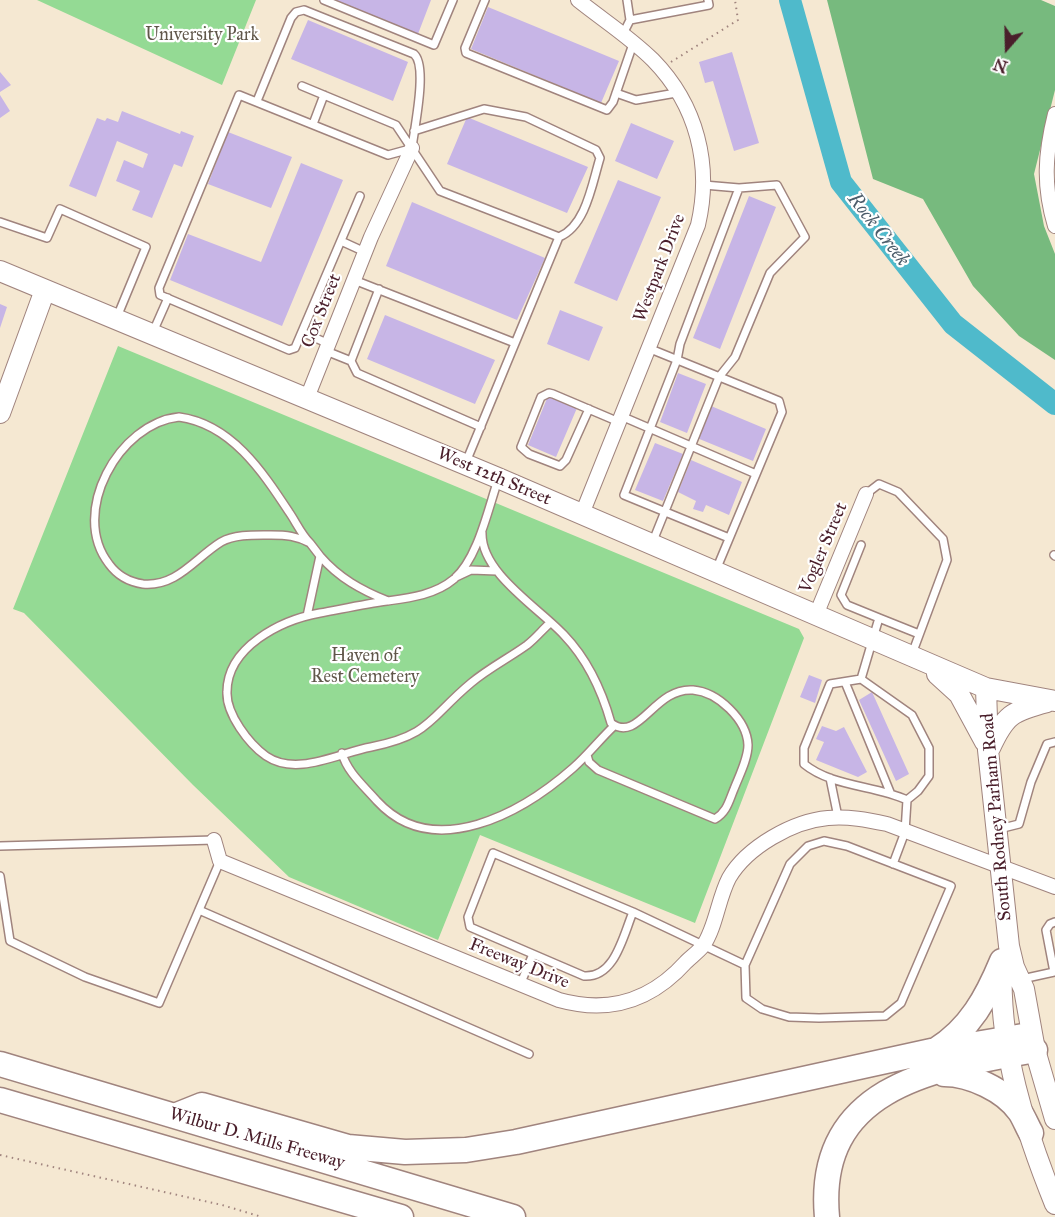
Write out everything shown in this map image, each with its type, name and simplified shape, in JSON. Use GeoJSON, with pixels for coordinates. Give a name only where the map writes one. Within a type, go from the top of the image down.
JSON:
{"type":"FeatureCollection","features":[{"type":"Feature","properties":{"kind":"highway"},"geometry":{"type":"LineString","coordinates":[[936,1050],[969,1022],[1008,967]]}},
{"type":"Feature","properties":{"kind":"highway"},"geometry":{"type":"LineString","coordinates":[[827,1217],[828,1170],[837,1145],[863,1109],[884,1093],[912,1078],[1008,1047],[1034,1042]]}},
{"type":"Feature","properties":{"kind":"highway"},"geometry":{"type":"LineString","coordinates":[[177,1115],[202,1105],[348,1147],[405,1152],[466,1150],[546,1136],[936,1050],[1008,1047]]}},
{"type":"Feature","properties":{"kind":"highway","name":"Wilbur D. Mills Freeway"},"geometry":{"type":"LineString","coordinates":[[0,1064],[513,1217]]}},
{"type":"Feature","properties":{"kind":"highway"},"geometry":{"type":"LineString","coordinates":[[927,1074],[953,1074],[986,1085],[1019,1111],[1031,1133]]}},
{"type":"Feature","properties":{"kind":"highway","name":"Wilbur D. Mills Freeway"},"geometry":{"type":"LineString","coordinates":[[0,1100],[401,1217]]}},
{"type":"Feature","properties":{"kind":"main road","name":"West 12th Street"},"geometry":{"type":"LineString","coordinates":[[0,271],[465,464],[986,688],[1053,701]]}},
{"type":"Feature","properties":{"kind":"main road"},"geometry":{"type":"LineString","coordinates":[[0,413],[45,290]]}},
{"type":"Feature","properties":{"kind":"main road"},"geometry":{"type":"LineString","coordinates":[[917,659],[959,693],[988,750]]}},
{"type":"Feature","properties":{"kind":"main road","name":"South Rodney Parham Road"},"geometry":{"type":"LineString","coordinates":[[986,688],[988,750],[1008,967],[1008,1047],[1031,1133],[1055,1204]]}},
{"type":"Feature","properties":{"kind":"main road"},"geometry":{"type":"LineString","coordinates":[[988,750],[1000,725],[1008,717],[1019,709],[1053,701]]}},
{"type":"Feature","properties":{"kind":"main road","name":"South Rodney Parham Road"},"geometry":{"type":"LineString","coordinates":[[1008,967],[1024,989],[1034,1042],[1055,1119]]}},
{"type":"Feature","properties":{"kind":"street","name":"Westpark Drive"},"geometry":{"type":"LineString","coordinates":[[578,0],[662,71],[695,124],[701,148],[704,185],[698,225],[582,514]]}},
{"type":"Feature","properties":{"kind":"street"},"geometry":{"type":"LineString","coordinates":[[1055,114],[1046,189],[1055,226]]}},
{"type":"Feature","properties":{"kind":"street","name":"Cox Street"},"geometry":{"type":"LineString","coordinates":[[307,398],[371,237],[412,148]]}},
{"type":"Feature","properties":{"kind":"street","name":"Vogler Street"},"geometry":{"type":"LineString","coordinates":[[816,615],[866,494]]}},
{"type":"Feature","properties":{"kind":"street","name":"Freeway Drive"},"geometry":{"type":"LineString","coordinates":[[220,861],[520,985],[578,1005],[613,1006],[632,1001],[660,987],[703,946],[728,880],[738,864],[770,839],[789,829],[826,818],[870,820],[1055,887]]}},
{"type":"Feature","properties":{"kind":"street"},"geometry":{"type":"LineString","coordinates":[[214,840],[220,861]]}},
{"type":"Feature","properties":{"kind":"lane"},"geometry":{"type":"LineString","coordinates":[[324,0],[434,45],[453,0]]}},
{"type":"Feature","properties":{"kind":"lane"},"geometry":{"type":"LineString","coordinates":[[485,0],[465,48],[466,52],[608,110],[616,93],[628,40],[630,20],[627,0]]}},
{"type":"Feature","properties":{"kind":"lane"},"geometry":{"type":"LineString","coordinates":[[630,20],[709,4],[708,0]]}},
{"type":"Feature","properties":{"kind":"lane"},"geometry":{"type":"LineString","coordinates":[[257,101],[291,18],[296,12],[304,10],[419,58],[421,72],[412,148]]}},
{"type":"Feature","properties":{"kind":"lane"},"geometry":{"type":"LineString","coordinates":[[302,86],[396,125],[441,191],[559,237],[569,233],[584,207],[600,158],[596,150],[526,117],[484,108],[414,131]]}},
{"type":"Feature","properties":{"kind":"lane"},"geometry":{"type":"LineString","coordinates":[[616,93],[636,100],[676,93]]}},
{"type":"Feature","properties":{"kind":"lane"},"geometry":{"type":"LineString","coordinates":[[360,196],[295,348],[289,350],[160,295],[159,288],[239,95],[388,155],[412,148]]}},
{"type":"Feature","properties":{"kind":"lane"},"geometry":{"type":"LineString","coordinates":[[313,124],[324,95]]}},
{"type":"Feature","properties":{"kind":"lane"},"geometry":{"type":"LineString","coordinates":[[652,544],[719,377],[735,357],[770,273],[805,237],[777,184],[739,188],[704,185]]}},
{"type":"Feature","properties":{"kind":"lane"},"geometry":{"type":"LineString","coordinates":[[729,538],[624,495],[677,360],[739,188]]}},
{"type":"Feature","properties":{"kind":"lane"},"geometry":{"type":"LineString","coordinates":[[0,222],[46,238],[60,209],[146,247],[117,319]]}},
{"type":"Feature","properties":{"kind":"lane"},"geometry":{"type":"LineString","coordinates":[[465,464],[559,237]]}},
{"type":"Feature","properties":{"kind":"lane"},"geometry":{"type":"LineString","coordinates":[[341,241],[365,252]]}},
{"type":"Feature","properties":{"kind":"lane"},"geometry":{"type":"LineString","coordinates":[[354,280],[515,343]]}},
{"type":"Feature","properties":{"kind":"lane"},"geometry":{"type":"LineString","coordinates":[[351,361],[379,289]]}},
{"type":"Feature","properties":{"kind":"lane"},"geometry":{"type":"LineString","coordinates":[[152,334],[168,298]]}},
{"type":"Feature","properties":{"kind":"lane"},"geometry":{"type":"LineString","coordinates":[[302,333],[351,361],[357,373],[481,427]]}},
{"type":"Feature","properties":{"kind":"lane"},"geometry":{"type":"LineString","coordinates":[[648,348],[779,401],[781,405],[782,412],[716,572]]}},
{"type":"Feature","properties":{"kind":"lane"},"geometry":{"type":"LineString","coordinates":[[589,409],[566,460],[560,466],[529,454],[521,447],[544,394],[553,394],[589,409],[650,429],[756,474]]}},
{"type":"Feature","properties":{"kind":"lane"},"geometry":{"type":"LineString","coordinates":[[310,543],[289,535],[240,536],[221,543],[176,577],[164,583],[142,584],[121,576],[101,554],[96,540],[95,507],[106,477],[134,438],[156,422],[170,418],[192,419],[217,429],[237,445],[278,495],[320,556],[341,577],[355,586],[388,600]]}},
{"type":"Feature","properties":{"kind":"lane"},"geometry":{"type":"LineString","coordinates":[[456,578],[482,531],[498,478]]}},
{"type":"Feature","properties":{"kind":"lane"},"geometry":{"type":"LineString","coordinates":[[866,494],[879,484],[898,492],[943,539],[947,560],[919,634],[917,659]]}},
{"type":"Feature","properties":{"kind":"lane"},"geometry":{"type":"LineString","coordinates":[[482,531],[484,546],[497,571],[581,657],[600,690],[614,726]]}},
{"type":"Feature","properties":{"kind":"lane"},"geometry":{"type":"LineString","coordinates":[[861,545],[841,595],[848,604],[919,634]]}},
{"type":"Feature","properties":{"kind":"lane"},"geometry":{"type":"LineString","coordinates":[[307,616],[320,556]]}},
{"type":"Feature","properties":{"kind":"lane"},"geometry":{"type":"LineString","coordinates":[[497,571],[471,570],[409,599],[388,600],[307,616],[258,638],[241,653],[227,682],[228,701],[243,731],[267,756],[284,764],[309,763],[342,753],[399,741],[414,735],[469,685],[503,659],[528,644],[550,623]]}},
{"type":"Feature","properties":{"kind":"lane"},"geometry":{"type":"LineString","coordinates":[[861,679],[879,618]]}},
{"type":"Feature","properties":{"kind":"lane"},"geometry":{"type":"LineString","coordinates":[[861,679],[912,715],[929,748],[929,776],[918,791],[906,800],[890,792],[830,778],[804,764],[802,757],[830,684],[861,679]]}},
{"type":"Feature","properties":{"kind":"lane"},"geometry":{"type":"LineString","coordinates":[[846,682],[890,792]]}},
{"type":"Feature","properties":{"kind":"lane"},"geometry":{"type":"LineString","coordinates":[[342,753],[350,771],[382,807],[414,824],[442,830],[477,824],[516,810],[543,792],[587,755],[614,726],[634,726],[663,698],[679,691],[694,690],[718,699],[735,716],[746,735],[748,746],[726,810],[715,819],[710,819],[598,770],[587,755]]}},
{"type":"Feature","properties":{"kind":"lane"},"geometry":{"type":"LineString","coordinates":[[996,830],[1019,824],[1031,782],[1047,744],[1055,742]]}},
{"type":"Feature","properties":{"kind":"lane"},"geometry":{"type":"LineString","coordinates":[[830,778],[838,817]]}},
{"type":"Feature","properties":{"kind":"lane"},"geometry":{"type":"LineString","coordinates":[[893,864],[905,832],[906,800]]}},
{"type":"Feature","properties":{"kind":"lane"},"geometry":{"type":"LineString","coordinates":[[0,846],[214,840]]}},
{"type":"Feature","properties":{"kind":"lane"},"geometry":{"type":"LineString","coordinates":[[824,842],[847,846],[951,886],[901,1004],[885,1016],[789,1017],[762,1009],[746,998],[745,966],[790,864],[808,846],[824,842]]}},
{"type":"Feature","properties":{"kind":"lane"},"geometry":{"type":"LineString","coordinates":[[633,912],[611,963],[601,974],[584,976],[470,927],[468,917],[493,853],[633,912],[745,966]]}},
{"type":"Feature","properties":{"kind":"lane"},"geometry":{"type":"LineString","coordinates":[[0,876],[10,941],[85,977],[159,1003],[220,861]]}},
{"type":"Feature","properties":{"kind":"lane"},"geometry":{"type":"LineString","coordinates":[[199,910],[529,1054]]}},
{"type":"Feature","properties":{"kind":"lane"},"geometry":{"type":"LineString","coordinates":[[1008,967],[1054,974],[1046,930],[1050,924],[1055,922]]}},
{"type":"Feature","properties":{"kind":"lane"},"geometry":{"type":"LineString","coordinates":[[520,985],[533,954]]}},
{"type":"Feature","properties":{"kind":"path"},"geometry":{"type":"LineString","coordinates":[[662,71],[673,61],[738,20],[735,0]]}},
{"type":"Feature","properties":{"kind":"path"},"geometry":{"type":"LineString","coordinates":[[0,1155],[222,1205],[262,1217]]}},
{"type":"Feature","properties":{"kind":"green space","name":"University Park"},"geometry":{"type":"Polygon","coordinates":[[[37,0],[256,0],[222,85],[37,0]]]}},
{"type":"Feature","properties":{"kind":"green space"},"geometry":{"type":"Polygon","coordinates":[[[827,0],[1041,0],[1055,6],[1055,90],[1034,174],[1044,226],[1055,254],[1055,360],[1019,336],[973,286],[923,199],[873,179],[827,0]]]}},
{"type":"Feature","properties":{"kind":"green space","name":"Haven of Rest Cemetery"},"geometry":{"type":"Polygon","coordinates":[[[118,346],[799,629],[804,638],[695,923],[480,835],[438,940],[289,877],[193,785],[24,613],[13,609],[118,346]]]}},
{"type":"Feature","properties":{"kind":"building"},"geometry":{"type":"Polygon","coordinates":[[[333,0],[431,0],[418,34],[333,0]]]}},
{"type":"Feature","properties":{"kind":"building"},"geometry":{"type":"Polygon","coordinates":[[[488,7],[619,61],[601,103],[471,49],[488,7]]]}},
{"type":"Feature","properties":{"kind":"building"},"geometry":{"type":"Polygon","coordinates":[[[308,20],[408,62],[393,101],[291,59],[308,20]]]}},
{"type":"Feature","properties":{"kind":"building"},"geometry":{"type":"Polygon","coordinates":[[[732,52],[759,143],[734,151],[713,81],[705,83],[699,62],[732,52]]]}},
{"type":"Feature","properties":{"kind":"building"},"geometry":{"type":"Polygon","coordinates":[[[0,72],[11,85],[0,92],[0,72]]]}},
{"type":"Feature","properties":{"kind":"building"},"geometry":{"type":"Polygon","coordinates":[[[0,95],[10,111],[0,118],[0,95]]]}},
{"type":"Feature","properties":{"kind":"building"},"geometry":{"type":"Polygon","coordinates":[[[122,111],[180,134],[181,131],[194,136],[182,167],[174,164],[152,218],[132,210],[140,191],[116,181],[124,160],[143,168],[148,154],[117,141],[96,197],[69,186],[97,118],[105,121],[107,118],[118,122],[122,111]]]}},
{"type":"Feature","properties":{"kind":"building"},"geometry":{"type":"Polygon","coordinates":[[[467,117],[588,167],[567,213],[447,164],[467,117]]]}},
{"type":"Feature","properties":{"kind":"building"},"geometry":{"type":"Polygon","coordinates":[[[631,123],[674,141],[657,179],[615,161],[631,123]]]}},
{"type":"Feature","properties":{"kind":"building"},"geometry":{"type":"Polygon","coordinates":[[[228,132],[292,157],[271,208],[208,184],[228,132]]]}},
{"type":"Feature","properties":{"kind":"building"},"geometry":{"type":"Polygon","coordinates":[[[301,163],[343,180],[282,326],[170,280],[188,234],[261,262],[301,163]]]}},
{"type":"Feature","properties":{"kind":"building"},"geometry":{"type":"Polygon","coordinates":[[[618,180],[661,197],[617,301],[574,283],[618,180]]]}},
{"type":"Feature","properties":{"kind":"building"},"geometry":{"type":"Polygon","coordinates":[[[749,196],[776,207],[720,349],[693,338],[749,196]]]}},
{"type":"Feature","properties":{"kind":"building"},"geometry":{"type":"Polygon","coordinates":[[[412,202],[545,258],[517,320],[386,266],[412,202]]]}},
{"type":"Feature","properties":{"kind":"building"},"geometry":{"type":"Polygon","coordinates":[[[0,304],[7,307],[0,328],[0,304]]]}},
{"type":"Feature","properties":{"kind":"building"},"geometry":{"type":"Polygon","coordinates":[[[560,310],[603,327],[589,361],[547,344],[560,310]]]}},
{"type":"Feature","properties":{"kind":"building"},"geometry":{"type":"Polygon","coordinates":[[[385,315],[495,360],[475,404],[367,359],[385,315]]]}},
{"type":"Feature","properties":{"kind":"building"},"geometry":{"type":"Polygon","coordinates":[[[678,373],[706,384],[687,433],[660,422],[678,373]]]}},
{"type":"Feature","properties":{"kind":"building"},"geometry":{"type":"Polygon","coordinates":[[[548,396],[577,408],[556,457],[528,445],[548,396]]]}},
{"type":"Feature","properties":{"kind":"building"},"geometry":{"type":"Polygon","coordinates":[[[711,406],[766,429],[753,461],[697,438],[711,406]]]}},
{"type":"Feature","properties":{"kind":"building"},"geometry":{"type":"Polygon","coordinates":[[[655,443],[683,454],[663,501],[635,490],[655,443]]]}},
{"type":"Feature","properties":{"kind":"building"},"geometry":{"type":"Polygon","coordinates":[[[691,460],[742,482],[729,515],[706,505],[703,512],[693,509],[696,501],[678,492],[691,460]]]}},
{"type":"Feature","properties":{"kind":"building"},"geometry":{"type":"Polygon","coordinates":[[[809,675],[822,680],[815,703],[800,697],[809,675]]]}},
{"type":"Feature","properties":{"kind":"building"},"geometry":{"type":"Polygon","coordinates":[[[872,692],[909,774],[896,781],[859,700],[872,692]]]}},
{"type":"Feature","properties":{"kind":"building"},"geometry":{"type":"Polygon","coordinates":[[[822,726],[836,731],[844,727],[867,772],[858,777],[816,760],[824,742],[816,739],[822,726]]]}},
{"type":"Feature","properties":{"kind":"waterway","name":"Rock Creek"},"geometry":{"type":"LineString","coordinates":[[790,0],[841,182],[953,324],[1055,404]]}}]}
